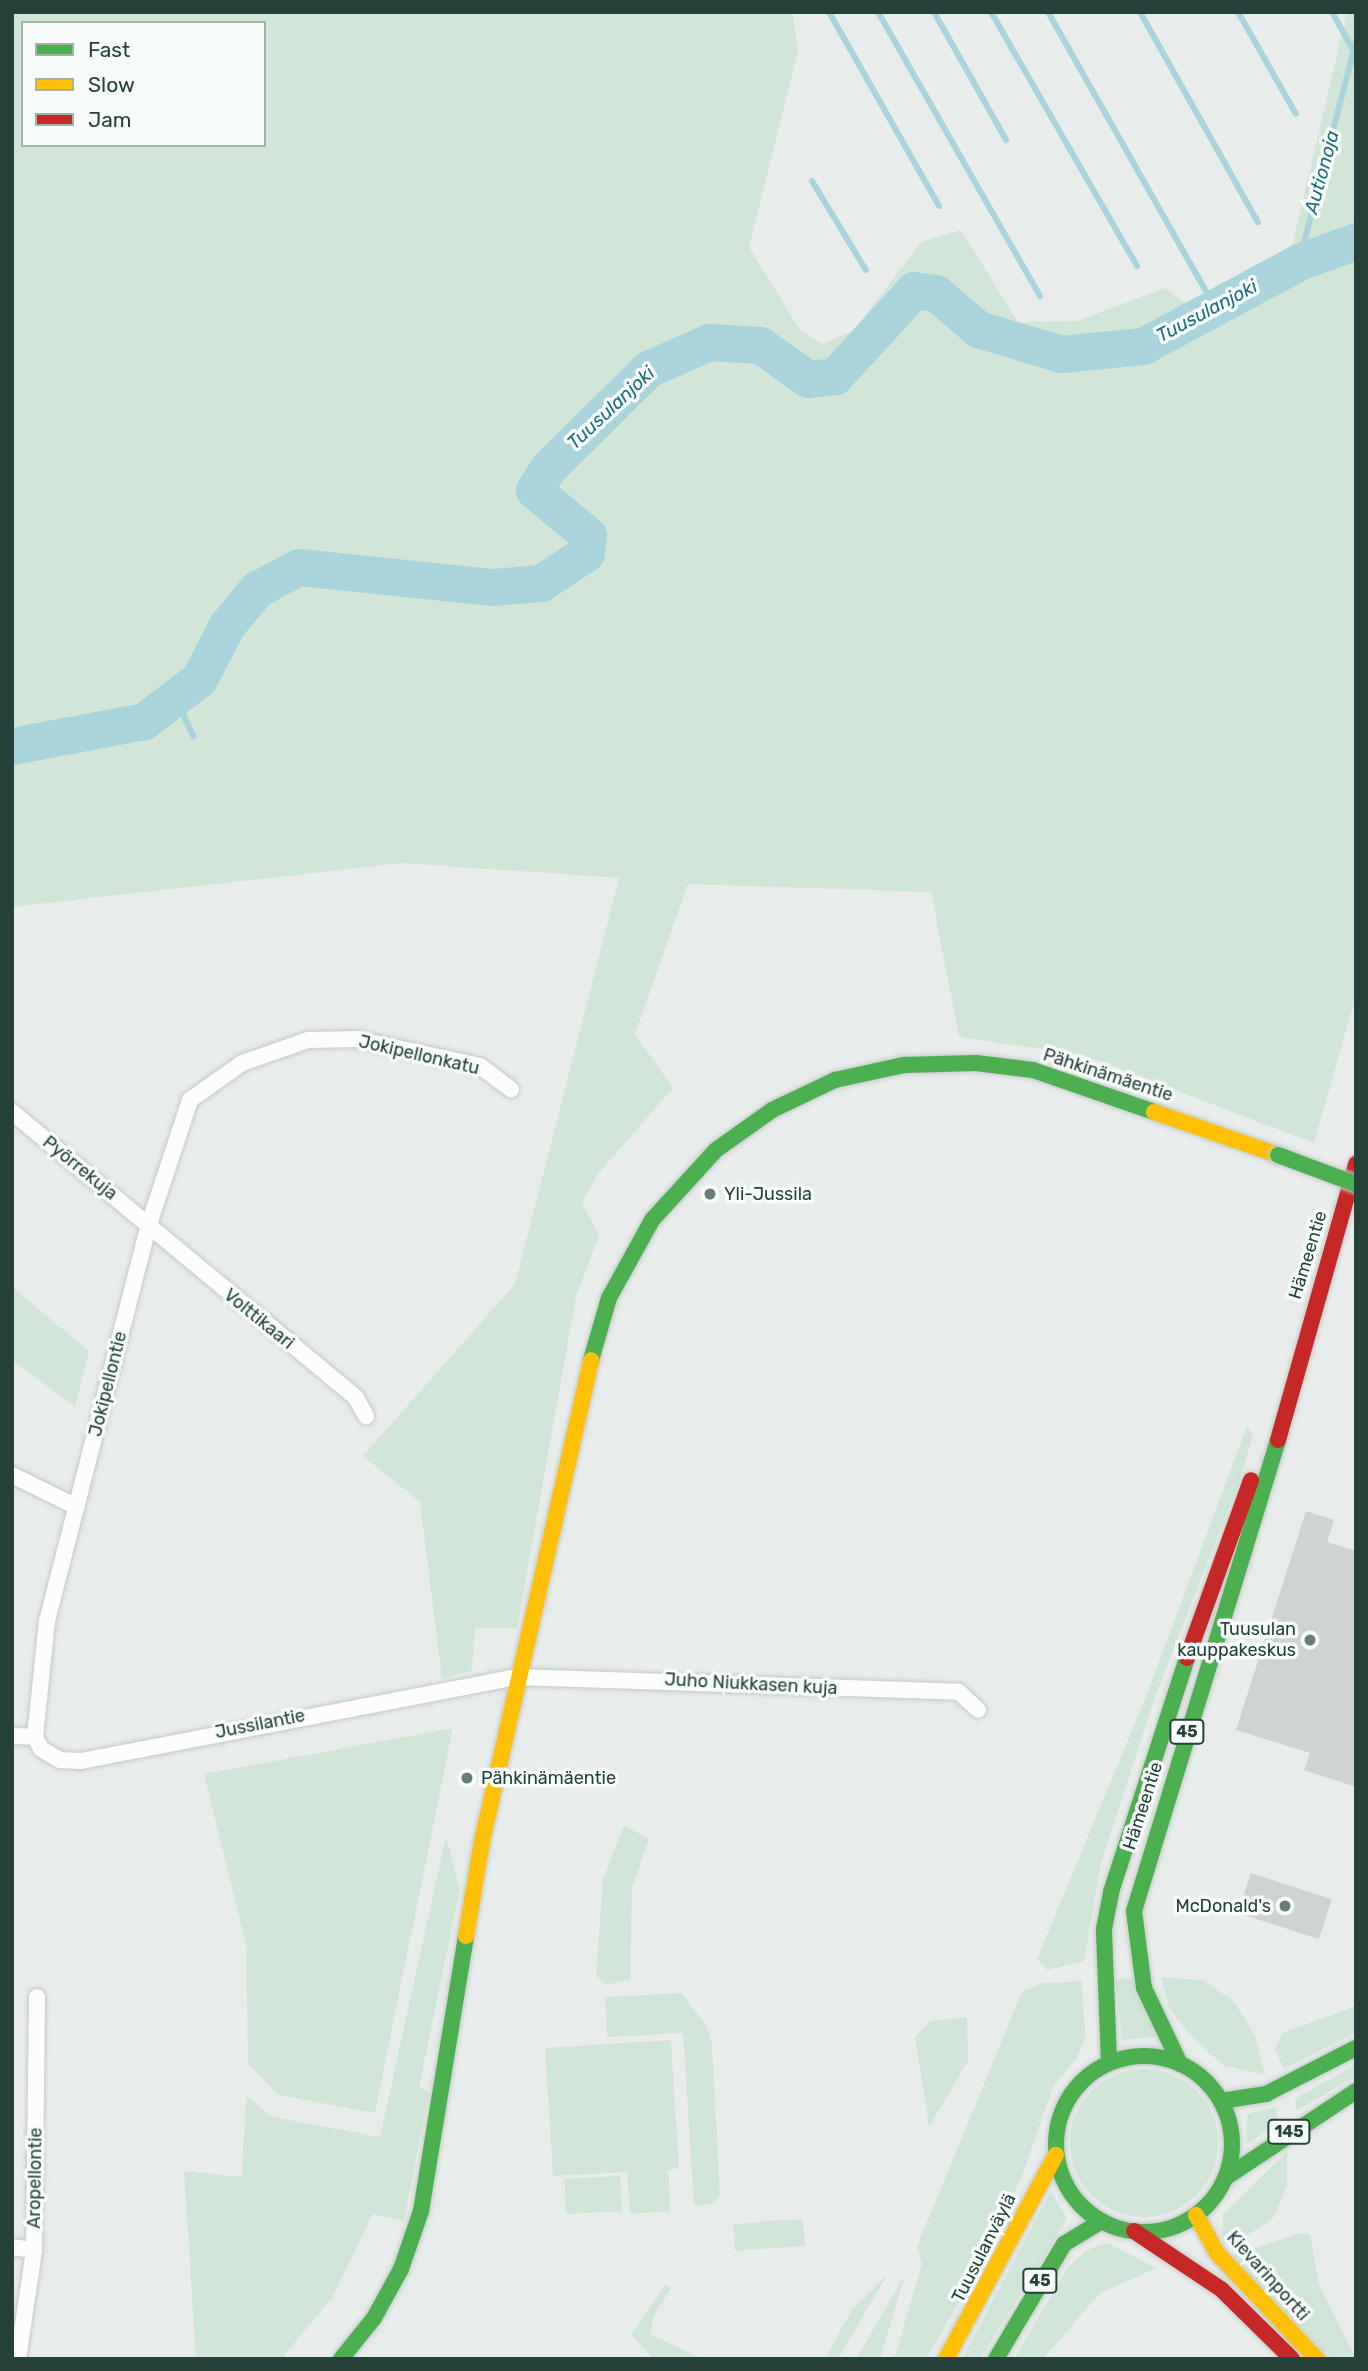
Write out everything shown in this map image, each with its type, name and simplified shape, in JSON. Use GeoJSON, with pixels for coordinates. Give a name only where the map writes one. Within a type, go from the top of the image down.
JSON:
{"type":"FeatureCollection","features":[{"type":"Feature","properties":{"kind":"main road","name":"Pähkinämäentie"},"geometry":{"type":"LineString","coordinates":[[341,2359],[374,2318],[401,2269],[421,2211],[482,1841],[578,1408],[609,1298],[652,1220],[681,1184],[716,1150],[772,1110],[835,1080],[904,1065],[976,1063],[1079,1082],[1356,1184]]}},
{"type":"Feature","properties":{"kind":"main road","name":"Hämeentie"},"geometry":{"type":"LineString","coordinates":[[1180,2064],[1143,1988],[1134,1911],[1252,1531],[1286,1398],[1356,1164]]}},
{"type":"Feature","properties":{"kind":"main road","name":"Hämeentie"},"geometry":{"type":"LineString","coordinates":[[1110,2062],[1104,1943],[1111,1892],[1226,1539],[1286,1398]]}},
{"type":"Feature","properties":{"kind":"main road","name":"145"},"geometry":{"type":"LineString","coordinates":[[1221,2101],[1266,2094],[1356,2048]]}},
{"type":"Feature","properties":{"kind":"main road"},"geometry":{"type":"LineString","coordinates":[[1110,2062],[1141,2056],[1180,2064]]}},
{"type":"Feature","properties":{"kind":"main road","name":"45"},"geometry":{"type":"LineString","coordinates":[[1056,2155],[1059,2121],[1072,2092],[1110,2062]]}},
{"type":"Feature","properties":{"kind":"main road","name":"45"},"geometry":{"type":"LineString","coordinates":[[996,2359],[1064,2244],[1102,2221],[1134,2231],[1167,2229],[1196,2215],[1225,2178],[1232,2139],[1221,2101],[1201,2076],[1180,2064]]}},
{"type":"Feature","properties":{"kind":"main road","name":"145"},"geometry":{"type":"LineString","coordinates":[[1225,2178],[1356,2091]]}},
{"type":"Feature","properties":{"kind":"main road"},"geometry":{"type":"LineString","coordinates":[[1056,2155],[1072,2193],[1102,2221]]}},
{"type":"Feature","properties":{"kind":"main road","name":"Tuusulanväylä"},"geometry":{"type":"LineString","coordinates":[[946,2359],[1056,2155]]}},
{"type":"Feature","properties":{"kind":"main road","name":"Kievarinportti"},"geometry":{"type":"LineString","coordinates":[[1196,2215],[1217,2253],[1317,2359]]}},
{"type":"Feature","properties":{"kind":"main road"},"geometry":{"type":"LineString","coordinates":[[1134,2231],[1222,2290],[1292,2359]]}},
{"type":"Feature","properties":{"kind":"street","name":"Jokipellonkatu"},"geometry":{"type":"LineString","coordinates":[[242,1063],[307,1040],[356,1039],[480,1066],[511,1088]]}},
{"type":"Feature","properties":{"kind":"street","name":"Jokipellontie"},"geometry":{"type":"LineString","coordinates":[[35,1737],[47,1621],[149,1224],[190,1100],[242,1063]]}},
{"type":"Feature","properties":{"kind":"street","name":"Pyörrekuja"},"geometry":{"type":"LineString","coordinates":[[12,1112],[149,1224]]}},
{"type":"Feature","properties":{"kind":"street","name":"Volttikaari"},"geometry":{"type":"LineString","coordinates":[[149,1224],[356,1398],[366,1416]]}},
{"type":"Feature","properties":{"kind":"street"},"geometry":{"type":"LineString","coordinates":[[12,1475],[77,1507]]}},
{"type":"Feature","properties":{"kind":"street","name":"Juho Niukkasen kuja"},"geometry":{"type":"LineString","coordinates":[[517,1676],[959,1692],[978,1710]]}},
{"type":"Feature","properties":{"kind":"street","name":"Jussilantie"},"geometry":{"type":"LineString","coordinates":[[35,1737],[41,1749],[61,1760],[81,1761],[517,1676]]}},
{"type":"Feature","properties":{"kind":"street"},"geometry":{"type":"LineString","coordinates":[[12,1735],[35,1737]]}},
{"type":"Feature","properties":{"kind":"street","name":"Aropellontie"},"geometry":{"type":"LineString","coordinates":[[18,2359],[34,2250],[37,1997]]}},
{"type":"Feature","properties":{"kind":"street"},"geometry":{"type":"LineString","coordinates":[[12,2248],[34,2250]]}},
{"type":"Feature","properties":{"kind":"green space"},"geometry":{"type":"Polygon","coordinates":[[[12,12],[792,12],[798,51],[749,247],[800,330],[823,344],[854,330],[921,242],[961,230],[1018,322],[1077,321],[1165,288],[1192,308],[1211,304],[1290,255],[1347,12],[1356,12],[1356,995],[1314,1143],[1083,1055],[959,1037],[931,892],[688,884],[635,1034],[673,1088],[598,1174],[582,1203],[599,1235],[576,1297],[517,1628],[475,1628],[472,1671],[442,1678],[420,1502],[363,1456],[515,1284],[619,878],[402,863],[12,907],[12,12]]]}},
{"type":"Feature","properties":{"kind":"green space"},"geometry":{"type":"Polygon","coordinates":[[[12,1287],[89,1351],[75,1407],[12,1360],[12,1287]]]}},
{"type":"Feature","properties":{"kind":"green space"},"geometry":{"type":"Polygon","coordinates":[[[1247,1426],[1253,1436],[1238,1484],[1155,1697],[1101,1863],[1084,1961],[1047,1970],[1037,1959],[1147,1694],[1247,1426]]]}},
{"type":"Feature","properties":{"kind":"green space"},"geometry":{"type":"Polygon","coordinates":[[[453,1728],[375,2113],[278,2095],[248,2063],[246,1945],[204,1774],[453,1728]]]}},
{"type":"Feature","properties":{"kind":"green space"},"geometry":{"type":"Polygon","coordinates":[[[624,1825],[649,1839],[632,1888],[630,1979],[606,1985],[596,1975],[603,1880],[624,1825]]]}},
{"type":"Feature","properties":{"kind":"green space"},"geometry":{"type":"Polygon","coordinates":[[[446,1836],[460,1889],[419,2087],[429,2092],[404,2221],[373,2214],[332,2298],[281,2359],[196,2359],[184,2171],[242,2177],[246,2096],[273,2117],[380,2137],[446,1836]]]}},
{"type":"Feature","properties":{"kind":"green space"},"geometry":{"type":"Polygon","coordinates":[[[1161,1977],[1203,1980],[1234,2002],[1255,2035],[1265,2075],[1223,2065],[1189,2034],[1169,2008],[1161,1977]]]}},
{"type":"Feature","properties":{"kind":"green space"},"geometry":{"type":"Polygon","coordinates":[[[1132,1978],[1157,2037],[1122,2040],[1116,1979],[1132,1978]]]}},
{"type":"Feature","properties":{"kind":"green space"},"geometry":{"type":"Polygon","coordinates":[[[1082,1981],[1085,2037],[1077,2058],[1053,2087],[1022,2176],[975,2275],[926,2359],[894,2359],[922,2264],[917,2246],[1022,1992],[1042,1983],[1082,1981]]]}},
{"type":"Feature","properties":{"kind":"green space"},"geometry":{"type":"Polygon","coordinates":[[[682,1993],[707,2027],[712,2044],[720,2196],[712,2204],[694,2206],[683,2033],[607,2037],[605,1997],[682,1993]]]}},
{"type":"Feature","properties":{"kind":"green space"},"geometry":{"type":"Polygon","coordinates":[[[1356,2006],[1356,2032],[1284,2069],[1275,2050],[1282,2033],[1356,2006]]]}},
{"type":"Feature","properties":{"kind":"green space"},"geometry":{"type":"Polygon","coordinates":[[[967,2017],[968,2061],[929,2127],[915,2036],[931,2021],[967,2017]]]}},
{"type":"Feature","properties":{"kind":"green space"},"geometry":{"type":"Polygon","coordinates":[[[671,2040],[679,2168],[668,2170],[670,2211],[630,2214],[627,2172],[553,2176],[545,2048],[671,2040]]]}},
{"type":"Feature","properties":{"kind":"green space"},"geometry":{"type":"Polygon","coordinates":[[[1356,2064],[1356,2076],[1296,2111],[1295,2099],[1356,2064]]]}},
{"type":"Feature","properties":{"kind":"green space"},"geometry":{"type":"Polygon","coordinates":[[[1144,2069],[1172,2075],[1196,2091],[1212,2115],[1218,2143],[1212,2171],[1196,2195],[1172,2211],[1144,2217],[1116,2211],[1092,2195],[1076,2171],[1070,2143],[1076,2115],[1092,2091],[1116,2075],[1144,2069]]]}},
{"type":"Feature","properties":{"kind":"green space"},"geometry":{"type":"Polygon","coordinates":[[[1276,2107],[1278,2122],[1247,2145],[1247,2114],[1276,2107]]]}},
{"type":"Feature","properties":{"kind":"green space"},"geometry":{"type":"Polygon","coordinates":[[[1287,2152],[1287,2185],[1274,2217],[1237,2243],[1222,2244],[1223,2214],[1287,2152]]]}},
{"type":"Feature","properties":{"kind":"green space"},"geometry":{"type":"Polygon","coordinates":[[[620,2176],[622,2211],[566,2214],[564,2179],[620,2176]]]}},
{"type":"Feature","properties":{"kind":"green space"},"geometry":{"type":"Polygon","coordinates":[[[1051,2191],[1067,2219],[980,2359],[962,2359],[1051,2191]]]}},
{"type":"Feature","properties":{"kind":"green space"},"geometry":{"type":"Polygon","coordinates":[[[803,2219],[805,2246],[735,2251],[733,2224],[803,2219]]]}},
{"type":"Feature","properties":{"kind":"green space"},"geometry":{"type":"Polygon","coordinates":[[[1299,2233],[1310,2235],[1319,2285],[1356,2359],[1330,2359],[1232,2256],[1299,2233]]]}},
{"type":"Feature","properties":{"kind":"green space"},"geometry":{"type":"Polygon","coordinates":[[[1107,2243],[1157,2268],[1100,2293],[1043,2359],[1014,2359],[1068,2267],[1087,2250],[1107,2243]]]}},
{"type":"Feature","properties":{"kind":"green space"},"geometry":{"type":"Polygon","coordinates":[[[888,2274],[838,2359],[825,2359],[851,2311],[888,2274]]]}},
{"type":"Feature","properties":{"kind":"green space"},"geometry":{"type":"Polygon","coordinates":[[[905,2275],[880,2359],[856,2359],[905,2275]]]}},
{"type":"Feature","properties":{"kind":"green space"},"geometry":{"type":"Polygon","coordinates":[[[666,2284],[671,2289],[654,2315],[650,2334],[702,2359],[653,2359],[631,2334],[666,2284]]]}},
{"type":"Feature","properties":{"kind":"building","name":"Tuusulan kauppakeskus"},"geometry":{"type":"Polygon","coordinates":[[[1306,1511],[1334,1520],[1327,1542],[1356,1551],[1356,1787],[1304,1770],[1310,1753],[1236,1730],[1306,1511]]]}},
{"type":"Feature","properties":{"kind":"building","name":"McDonald's"},"geometry":{"type":"Polygon","coordinates":[[[1251,1873],[1332,1899],[1319,1939],[1238,1913],[1251,1873]]]}},
{"type":"Feature","properties":{"kind":"waterway"},"geometry":{"type":"LineString","coordinates":[[829,12],[939,206]]}},
{"type":"Feature","properties":{"kind":"waterway"},"geometry":{"type":"LineString","coordinates":[[878,12],[1040,296]]}},
{"type":"Feature","properties":{"kind":"waterway"},"geometry":{"type":"LineString","coordinates":[[934,12],[1006,140]]}},
{"type":"Feature","properties":{"kind":"waterway"},"geometry":{"type":"LineString","coordinates":[[991,12],[1137,266]]}},
{"type":"Feature","properties":{"kind":"waterway"},"geometry":{"type":"LineString","coordinates":[[1048,12],[1215,307]]}},
{"type":"Feature","properties":{"kind":"waterway"},"geometry":{"type":"LineString","coordinates":[[1140,12],[1258,222]]}},
{"type":"Feature","properties":{"kind":"waterway"},"geometry":{"type":"LineString","coordinates":[[1238,12],[1296,114]]}},
{"type":"Feature","properties":{"kind":"waterway"},"geometry":{"type":"LineString","coordinates":[[1332,12],[1353,50]]}},
{"type":"Feature","properties":{"kind":"waterway","name":"Autionoja"},"geometry":{"type":"LineString","coordinates":[[1299,262],[1356,41]]}},
{"type":"Feature","properties":{"kind":"waterway"},"geometry":{"type":"LineString","coordinates":[[812,181],[866,270]]}},
{"type":"Feature","properties":{"kind":"waterway","name":"Tuusulanjoki"},"geometry":{"type":"LineString","coordinates":[[12,746],[144,721],[199,679],[227,625],[257,589],[299,567],[493,587],[541,583],[586,553],[588,535],[534,490],[547,469],[648,369],[709,342],[760,345],[808,379],[835,376],[914,290],[936,293],[978,329],[1061,354],[1143,346],[1299,262],[1356,241]]}},
{"type":"Feature","properties":{"kind":"waterway"},"geometry":{"type":"LineString","coordinates":[[175,698],[194,737]]}},
{"type":"Feature","properties":{"kind":"traffic: fast"},"geometry":{"type":"LineString","coordinates":[[591,1360],[609,1298],[652,1220],[716,1150],[772,1110],[835,1080],[904,1065],[976,1063],[1033,1070],[1154,1112]]}},
{"type":"Feature","properties":{"kind":"traffic: fast"},"geometry":{"type":"LineString","coordinates":[[1278,1155],[1356,1184]]}},
{"type":"Feature","properties":{"kind":"traffic: fast"},"geometry":{"type":"LineString","coordinates":[[1180,2064],[1144,1988],[1134,1911],[1278,1440]]}},
{"type":"Feature","properties":{"kind":"traffic: fast"},"geometry":{"type":"LineString","coordinates":[[1109,2062],[1104,1929],[1111,1892],[1187,1658]]}},
{"type":"Feature","properties":{"kind":"traffic: fast"},"geometry":{"type":"LineString","coordinates":[[341,2359],[374,2318],[401,2269],[421,2211],[466,1936]]}},
{"type":"Feature","properties":{"kind":"traffic: fast"},"geometry":{"type":"LineString","coordinates":[[1221,2101],[1266,2094],[1356,2048]]}},
{"type":"Feature","properties":{"kind":"traffic: fast"},"geometry":{"type":"LineString","coordinates":[[1144,2056],[1178,2063],[1206,2082],[1225,2110],[1232,2144],[1225,2178],[1206,2206],[1178,2225],[1144,2232],[1110,2225],[1082,2206],[1063,2178],[1056,2144],[1063,2110],[1082,2082],[1110,2063],[1144,2056]]}},
{"type":"Feature","properties":{"kind":"traffic: fast"},"geometry":{"type":"LineString","coordinates":[[1225,2178],[1356,2091]]}},
{"type":"Feature","properties":{"kind":"traffic: fast"},"geometry":{"type":"LineString","coordinates":[[996,2359],[1064,2244],[1102,2221]]}},
{"type":"Feature","properties":{"kind":"traffic: slow"},"geometry":{"type":"LineString","coordinates":[[1154,1112],[1278,1155]]}},
{"type":"Feature","properties":{"kind":"traffic: slow"},"geometry":{"type":"LineString","coordinates":[[466,1936],[482,1841],[591,1360]]}},
{"type":"Feature","properties":{"kind":"traffic: slow"},"geometry":{"type":"LineString","coordinates":[[946,2359],[1056,2155]]}},
{"type":"Feature","properties":{"kind":"traffic: slow"},"geometry":{"type":"LineString","coordinates":[[1196,2215],[1217,2253],[1317,2359]]}},
{"type":"Feature","properties":{"kind":"traffic: jam"},"geometry":{"type":"LineString","coordinates":[[1278,1440],[1356,1164]]}},
{"type":"Feature","properties":{"kind":"traffic: jam"},"geometry":{"type":"LineString","coordinates":[[1187,1658],[1251,1480]]}},
{"type":"Feature","properties":{"kind":"traffic: jam"},"geometry":{"type":"LineString","coordinates":[[1134,2231],[1222,2290],[1292,2359]]}},
{"type":"Feature","properties":{"kind":"place","name":"Yli-Jussila"},"geometry":{"type":"Point","coordinates":[710,1194]}},
{"type":"Feature","properties":{"kind":"place","name":"Tuusulan kauppakeskus"},"geometry":{"type":"Point","coordinates":[1310,1640]}},
{"type":"Feature","properties":{"kind":"place","name":"Pähkinämäentie"},"geometry":{"type":"Point","coordinates":[467,1778]}},
{"type":"Feature","properties":{"kind":"place","name":"McDonald's"},"geometry":{"type":"Point","coordinates":[1285,1906]}}]}
